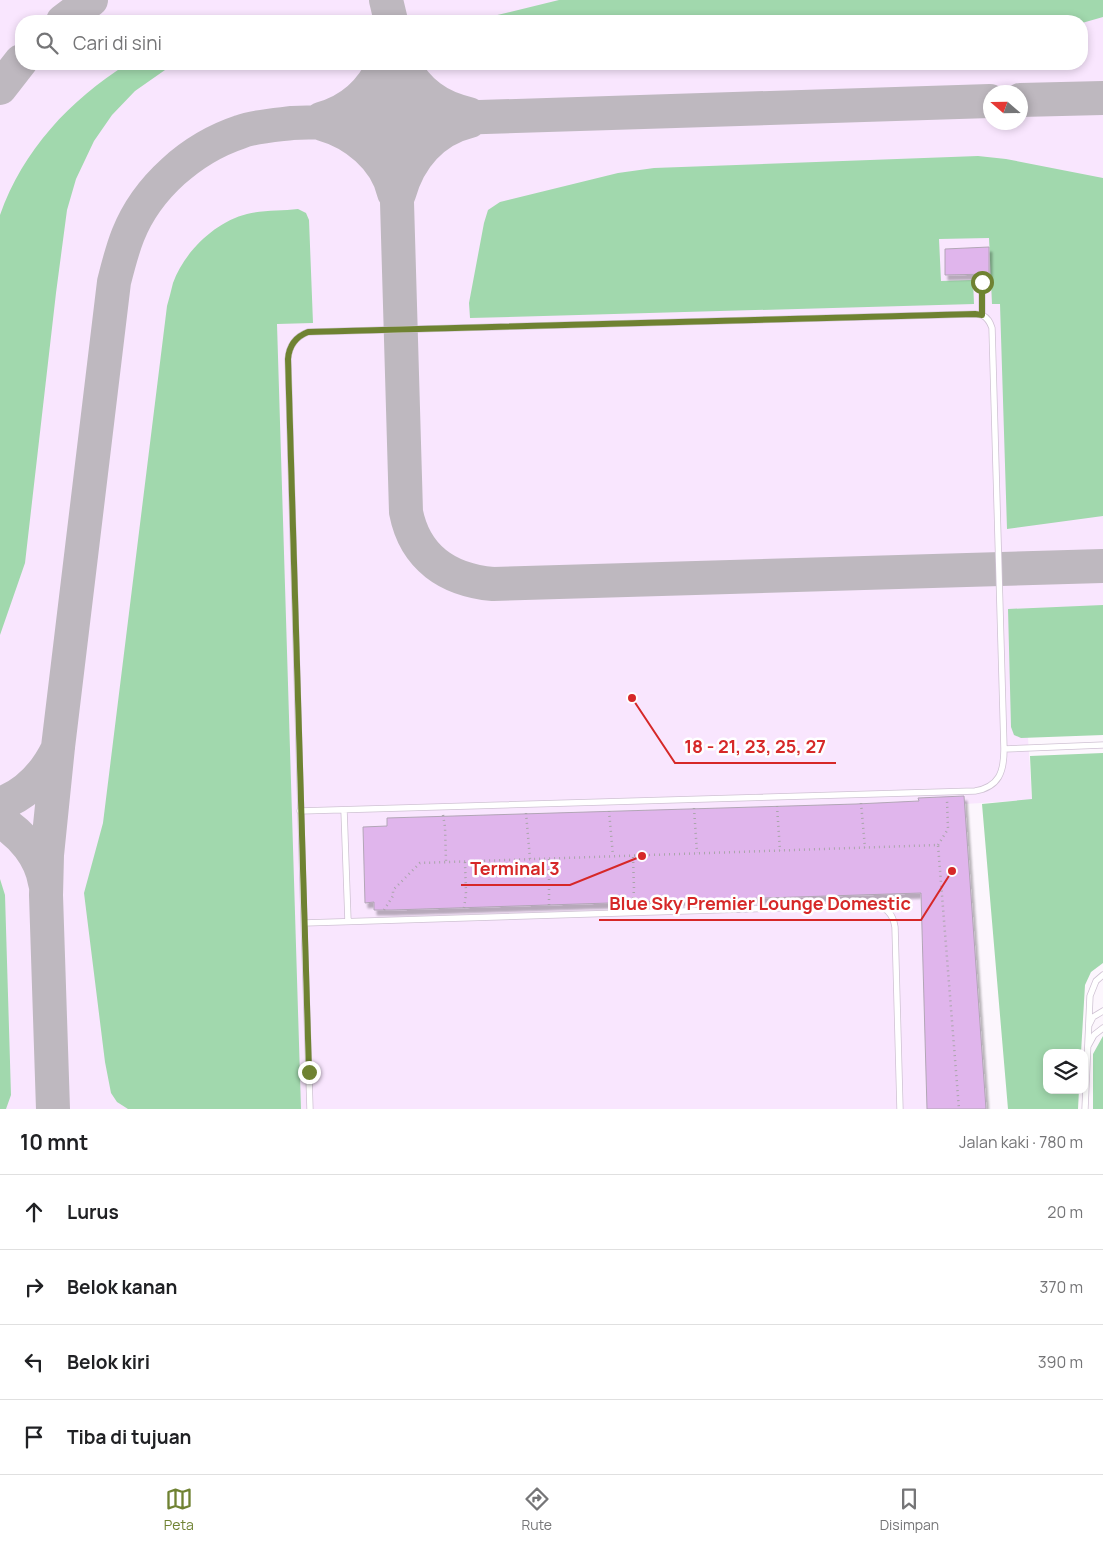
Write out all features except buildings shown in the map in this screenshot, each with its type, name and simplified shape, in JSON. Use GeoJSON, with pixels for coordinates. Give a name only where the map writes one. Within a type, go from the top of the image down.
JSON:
{"type":"FeatureCollection","features":[{"type":"Feature","properties":{"kind":"lane"},"geometry":{"type":"LineString","coordinates":[[982,282],[982,315]]}},
{"type":"Feature","properties":{"kind":"lane"},"geometry":{"type":"LineString","coordinates":[[300,811],[975,791],[991,786],[1002,770],[1004,749],[992,328],[990,322],[982,315],[965,314],[308,332],[300,335],[294,341],[289,350],[288,359],[300,811],[310,1109]]}},
{"type":"Feature","properties":{"kind":"lane"},"geometry":{"type":"LineString","coordinates":[[1004,749],[1103,745]]}},
{"type":"Feature","properties":{"kind":"lane"},"geometry":{"type":"LineString","coordinates":[[344,810],[348,921]]}},
{"type":"Feature","properties":{"kind":"lane"},"geometry":{"type":"LineString","coordinates":[[304,923],[880,905],[891,914],[895,927],[900,1109]]}},
{"type":"Feature","properties":{"kind":"lane"},"geometry":{"type":"LineString","coordinates":[[1086,1049],[1090,996],[1096,981],[1103,975]]}},
{"type":"Feature","properties":{"kind":"lane"},"geometry":{"type":"LineString","coordinates":[[1088,1029],[1093,1017],[1103,1011]]}},
{"type":"Feature","properties":{"kind":"lane"},"geometry":{"type":"LineString","coordinates":[[1088,1049],[1094,1035],[1103,1028]]}},
{"type":"Feature","properties":{"kind":"lane"},"geometry":{"type":"LineString","coordinates":[[1085,1094],[1085,1109]]}},
{"type":"Feature","properties":{"kind":"path"},"geometry":{"type":"LineString","coordinates":[[947,796],[948,829],[938,845],[960,1109]]}},
{"type":"Feature","properties":{"kind":"path"},"geometry":{"type":"LineString","coordinates":[[861,804],[865,848]]}},
{"type":"Feature","properties":{"kind":"path"},"geometry":{"type":"LineString","coordinates":[[777,806],[780,850]]}},
{"type":"Feature","properties":{"kind":"path"},"geometry":{"type":"LineString","coordinates":[[694,808],[697,853]]}},
{"type":"Feature","properties":{"kind":"path"},"geometry":{"type":"LineString","coordinates":[[609,811],[613,856]]}},
{"type":"Feature","properties":{"kind":"path"},"geometry":{"type":"LineString","coordinates":[[526,813],[530,859]]}},
{"type":"Feature","properties":{"kind":"path"},"geometry":{"type":"LineString","coordinates":[[443,815],[446,862]]}},
{"type":"Feature","properties":{"kind":"path"},"geometry":{"type":"LineString","coordinates":[[384,910],[393,896],[393,890],[420,862],[938,845]]}},
{"type":"Feature","properties":{"kind":"path"},"geometry":{"type":"LineString","coordinates":[[633,855],[633,902]]}},
{"type":"Feature","properties":{"kind":"path"},"geometry":{"type":"LineString","coordinates":[[549,858],[549,905]]}},
{"type":"Feature","properties":{"kind":"path"},"geometry":{"type":"LineString","coordinates":[[464,908],[466,894],[465,861]]}},
{"type":"Feature","properties":{"kind":"shaded area"},"geometry":{"type":"Polygon","coordinates":[[[0,0],[1103,0],[1103,651],[1028,738],[1032,800],[965,804],[986,1109],[0,1109],[0,0]]]}},
{"type":"Feature","properties":{"kind":"green space"},"geometry":{"type":"Polygon","coordinates":[[[559,0],[1103,0],[1103,17],[1088,21],[1088,15],[497,15],[559,0]]]}},
{"type":"Feature","properties":{"kind":"green space"},"geometry":{"type":"Polygon","coordinates":[[[118,70],[165,70],[135,91],[112,115],[94,141],[76,179],[67,210],[25,563],[0,635],[0,215],[10,191],[35,148],[68,110],[118,70]]]}},
{"type":"Feature","properties":{"kind":"green space"},"geometry":{"type":"Polygon","coordinates":[[[978,156],[1006,159],[1103,178],[1103,516],[1007,529],[1000,304],[992,304],[989,238],[939,239],[941,281],[973,280],[974,304],[470,318],[469,303],[484,223],[488,210],[500,202],[618,173],[654,168],[978,156]]]}},
{"type":"Feature","properties":{"kind":"green space"},"geometry":{"type":"Polygon","coordinates":[[[298,209],[306,213],[309,220],[313,323],[277,324],[301,1109],[128,1109],[117,1102],[111,1093],[105,1062],[84,893],[103,823],[167,306],[178,271],[193,250],[212,231],[235,218],[247,214],[298,209]]]}},
{"type":"Feature","properties":{"kind":"green space"},"geometry":{"type":"Polygon","coordinates":[[[1103,605],[1103,735],[1021,738],[1014,735],[1011,727],[1008,609],[1103,605]]]}},
{"type":"Feature","properties":{"kind":"green space"},"geometry":{"type":"Polygon","coordinates":[[[1103,753],[1103,963],[1091,972],[1085,985],[1081,1049],[1043,1049],[1043,1094],[1079,1094],[1078,1109],[1008,1109],[982,804],[1032,799],[1030,756],[1103,753]]]}},
{"type":"Feature","properties":{"kind":"green space"},"geometry":{"type":"Polygon","coordinates":[[[0,879],[5,895],[11,1095],[6,1109],[0,1109],[0,879]]]}},
{"type":"Feature","properties":{"kind":"green space"},"geometry":{"type":"Polygon","coordinates":[[[1103,1036],[1103,1109],[1093,1109],[1093,1054],[1103,1036]]]}},
{"type":"Feature","properties":{"kind":"taxiway"},"geometry":{"type":"LineString","coordinates":[[71,15],[91,0]]}},
{"type":"Feature","properties":{"kind":"taxiway"},"geometry":{"type":"LineString","coordinates":[[386,0],[390,15]]}},
{"type":"Feature","properties":{"kind":"taxiway"},"geometry":{"type":"LineString","coordinates":[[0,88],[15,69]]}},
{"type":"Feature","properties":{"kind":"taxiway"},"geometry":{"type":"LineString","coordinates":[[321,119],[341,111],[359,99],[381,70]]}},
{"type":"Feature","properties":{"kind":"taxiway"},"geometry":{"type":"LineString","coordinates":[[393,70],[406,512],[410,528],[417,542],[436,564],[462,578],[493,584],[1103,566]]}},
{"type":"Feature","properties":{"kind":"taxiway"},"geometry":{"type":"LineString","coordinates":[[406,70],[415,83],[430,97],[447,107],[469,114]]}},
{"type":"Feature","properties":{"kind":"taxiway"},"geometry":{"type":"LineString","coordinates":[[1028,100],[1103,98]]}},
{"type":"Feature","properties":{"kind":"taxiway"},"geometry":{"type":"LineString","coordinates":[[53,1109],[46,895],[47,855],[58,747],[114,282],[122,252],[136,217],[159,186],[188,159],[222,139],[252,128],[292,123],[983,101]]}},
{"type":"Feature","properties":{"kind":"taxiway"},"geometry":{"type":"LineString","coordinates":[[399,194],[409,169],[424,147],[445,131],[470,121]]}},
{"type":"Feature","properties":{"kind":"taxiway"},"geometry":{"type":"LineString","coordinates":[[322,124],[346,134],[367,149],[384,169],[394,193]]}},
{"type":"Feature","properties":{"kind":"taxiway"},"geometry":{"type":"LineString","coordinates":[[0,804],[19,795],[35,782],[48,766],[58,748]]}},
{"type":"Feature","properties":{"kind":"taxiway"},"geometry":{"type":"LineString","coordinates":[[0,821],[23,839],[35,855],[45,883]]}},
{"type":"Feature","properties":{"kind":"place","name":"18 - 21, 23, 25, 27"},"geometry":{"type":"Point","coordinates":[632,698]}},
{"type":"Feature","properties":{"kind":"place","name":"Terminal 3"},"geometry":{"type":"Point","coordinates":[642,856]}},
{"type":"Feature","properties":{"kind":"place","name":"Blue Sky Premier Lounge Domestic"},"geometry":{"type":"Point","coordinates":[952,871]}},
{"type":"Feature","properties":{"kind":"route"},"geometry":{"type":"LineString","coordinates":[[309,1072],[288,359],[289,350],[294,341],[300,335],[308,332],[982,315],[982,282]]}}]}
